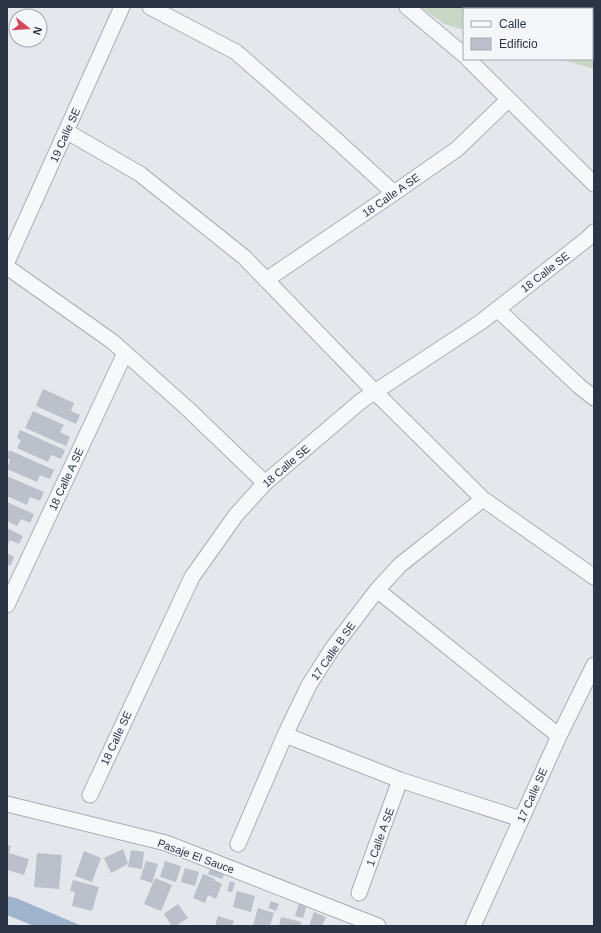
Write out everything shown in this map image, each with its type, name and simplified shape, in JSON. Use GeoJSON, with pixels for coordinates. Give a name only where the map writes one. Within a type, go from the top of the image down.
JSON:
{"type":"FeatureCollection","features":[{"type":"Feature","properties":{"kind":"street","name":"19 Calle SE"},"geometry":{"type":"LineString","coordinates":[[7,262],[122,7]]}},
{"type":"Feature","properties":{"kind":"street"},"geometry":{"type":"LineString","coordinates":[[150,7],[236,52],[394,193]]}},
{"type":"Feature","properties":{"kind":"street"},"geometry":{"type":"LineString","coordinates":[[407,7],[463,54]]}},
{"type":"Feature","properties":{"kind":"street"},"geometry":{"type":"LineString","coordinates":[[469,60],[594,184]]}},
{"type":"Feature","properties":{"kind":"street","name":"18 Calle A SE"},"geometry":{"type":"LineString","coordinates":[[266,280],[457,149],[508,100]]}},
{"type":"Feature","properties":{"kind":"street"},"geometry":{"type":"LineString","coordinates":[[66,131],[140,174],[244,257],[375,392],[483,499],[594,577]]}},
{"type":"Feature","properties":{"kind":"street","name":"18 Calle SE"},"geometry":{"type":"LineString","coordinates":[[90,795],[192,577],[236,515],[265,482],[361,401],[481,322],[594,232]]}},
{"type":"Feature","properties":{"kind":"street"},"geometry":{"type":"LineString","coordinates":[[7,267],[113,342],[188,409],[265,482]]}},
{"type":"Feature","properties":{"kind":"street"},"geometry":{"type":"LineString","coordinates":[[497,309],[579,386],[594,398]]}},
{"type":"Feature","properties":{"kind":"street","name":"18 Calle A SE"},"geometry":{"type":"LineString","coordinates":[[7,605],[125,353]]}},
{"type":"Feature","properties":{"kind":"street","name":"17 Calle B SE"},"geometry":{"type":"LineString","coordinates":[[238,844],[285,735],[309,685],[332,649],[377,590],[400,565],[483,499]]}},
{"type":"Feature","properties":{"kind":"street"},"geometry":{"type":"LineString","coordinates":[[377,590],[558,736]]}},
{"type":"Feature","properties":{"kind":"street","name":"17 Calle SE"},"geometry":{"type":"LineString","coordinates":[[473,926],[558,736],[594,665]]}},
{"type":"Feature","properties":{"kind":"street"},"geometry":{"type":"LineString","coordinates":[[285,735],[400,780],[521,819]]}},
{"type":"Feature","properties":{"kind":"street","name":"1 Calle A SE"},"geometry":{"type":"LineString","coordinates":[[359,894],[400,780]]}},
{"type":"Feature","properties":{"kind":"street","name":"Pasaje El Sauce"},"geometry":{"type":"LineString","coordinates":[[7,804],[166,843],[378,926]]}},
{"type":"Feature","properties":{"kind":"green space"},"geometry":{"type":"Polygon","coordinates":[[[421,7],[594,7],[594,69],[563,60],[593,60],[593,8],[463,8],[463,30],[444,24],[421,7]]]}},
{"type":"Feature","properties":{"kind":"water"},"geometry":{"type":"Polygon","coordinates":[[[7,896],[16,898],[82,926],[34,926],[7,915],[7,896]]]}},
{"type":"Feature","properties":{"kind":"building"},"geometry":{"type":"Polygon","coordinates":[[[43,389],[74,403],[71,411],[80,415],[76,424],[36,406],[43,389]]]}},
{"type":"Feature","properties":{"kind":"building"},"geometry":{"type":"Polygon","coordinates":[[[33,411],[64,425],[60,432],[70,437],[66,446],[25,428],[33,411]]]}},
{"type":"Feature","properties":{"kind":"building"},"geometry":{"type":"Polygon","coordinates":[[[20,430],[65,450],[61,459],[51,455],[48,462],[17,448],[21,440],[17,438],[20,430]]]}},
{"type":"Feature","properties":{"kind":"building"},"geometry":{"type":"Polygon","coordinates":[[[9,450],[54,470],[50,479],[40,475],[37,482],[7,469],[10,460],[7,458],[9,450]]]}},
{"type":"Feature","properties":{"kind":"building"},"geometry":{"type":"Polygon","coordinates":[[[7,476],[44,492],[40,501],[30,497],[27,505],[7,496],[7,476]]]}},
{"type":"Feature","properties":{"kind":"building"},"geometry":{"type":"Polygon","coordinates":[[[7,502],[34,514],[30,523],[21,519],[17,526],[7,521],[7,502]]]}},
{"type":"Feature","properties":{"kind":"building"},"geometry":{"type":"Polygon","coordinates":[[[7,528],[23,536],[19,544],[10,540],[7,546],[7,528]]]}},
{"type":"Feature","properties":{"kind":"building"},"geometry":{"type":"Polygon","coordinates":[[[7,553],[14,557],[10,566],[7,564],[7,553]]]}},
{"type":"Feature","properties":{"kind":"building"},"geometry":{"type":"Polygon","coordinates":[[[7,845],[11,846],[9,853],[29,859],[24,875],[7,870],[7,845]]]}},
{"type":"Feature","properties":{"kind":"building"},"geometry":{"type":"Polygon","coordinates":[[[123,849],[128,864],[111,873],[104,858],[123,849]]]}},
{"type":"Feature","properties":{"kind":"building"},"geometry":{"type":"Polygon","coordinates":[[[131,850],[144,852],[142,869],[128,867],[131,850]]]}},
{"type":"Feature","properties":{"kind":"building"},"geometry":{"type":"Polygon","coordinates":[[[84,851],[101,858],[92,882],[75,876],[84,851]]]}},
{"type":"Feature","properties":{"kind":"building"},"geometry":{"type":"Polygon","coordinates":[[[37,853],[62,855],[59,889],[34,887],[37,853]]]}},
{"type":"Feature","properties":{"kind":"building"},"geometry":{"type":"Polygon","coordinates":[[[146,861],[158,864],[152,883],[140,879],[146,861]]]}},
{"type":"Feature","properties":{"kind":"building"},"geometry":{"type":"Polygon","coordinates":[[[165,861],[181,866],[176,882],[160,877],[165,861]]]}},
{"type":"Feature","properties":{"kind":"building"},"geometry":{"type":"Polygon","coordinates":[[[185,868],[199,872],[195,886],[181,882],[185,868]]]}},
{"type":"Feature","properties":{"kind":"building"},"geometry":{"type":"Polygon","coordinates":[[[210,869],[224,874],[222,879],[208,874],[210,869]]]}},
{"type":"Feature","properties":{"kind":"building"},"geometry":{"type":"Polygon","coordinates":[[[203,874],[222,884],[216,899],[208,895],[205,903],[193,898],[203,874]]]}},
{"type":"Feature","properties":{"kind":"building"},"geometry":{"type":"Polygon","coordinates":[[[155,878],[172,885],[161,911],[144,904],[155,878]]]}},
{"type":"Feature","properties":{"kind":"building"},"geometry":{"type":"Polygon","coordinates":[[[73,880],[99,887],[92,911],[72,906],[75,892],[70,891],[73,880]]]}},
{"type":"Feature","properties":{"kind":"building"},"geometry":{"type":"Polygon","coordinates":[[[230,881],[235,883],[232,892],[227,891],[230,881]]]}},
{"type":"Feature","properties":{"kind":"building"},"geometry":{"type":"Polygon","coordinates":[[[237,891],[255,896],[251,912],[233,907],[237,891]]]}},
{"type":"Feature","properties":{"kind":"building"},"geometry":{"type":"Polygon","coordinates":[[[271,901],[279,904],[276,911],[268,908],[271,901]]]}},
{"type":"Feature","properties":{"kind":"building"},"geometry":{"type":"Polygon","coordinates":[[[299,903],[307,905],[303,918],[295,916],[299,903]]]}},
{"type":"Feature","properties":{"kind":"building"},"geometry":{"type":"Polygon","coordinates":[[[178,904],[188,918],[176,926],[172,926],[164,914],[178,904]]]}},
{"type":"Feature","properties":{"kind":"building"},"geometry":{"type":"Polygon","coordinates":[[[258,908],[274,913],[270,926],[253,925],[258,908]]]}},
{"type":"Feature","properties":{"kind":"building"},"geometry":{"type":"Polygon","coordinates":[[[314,912],[326,917],[322,926],[309,926],[314,912]]]}},
{"type":"Feature","properties":{"kind":"building"},"geometry":{"type":"Polygon","coordinates":[[[218,916],[234,921],[232,926],[215,926],[218,916]]]}},
{"type":"Feature","properties":{"kind":"building"},"geometry":{"type":"Polygon","coordinates":[[[281,917],[301,922],[300,926],[279,926],[281,917]]]}}]}
